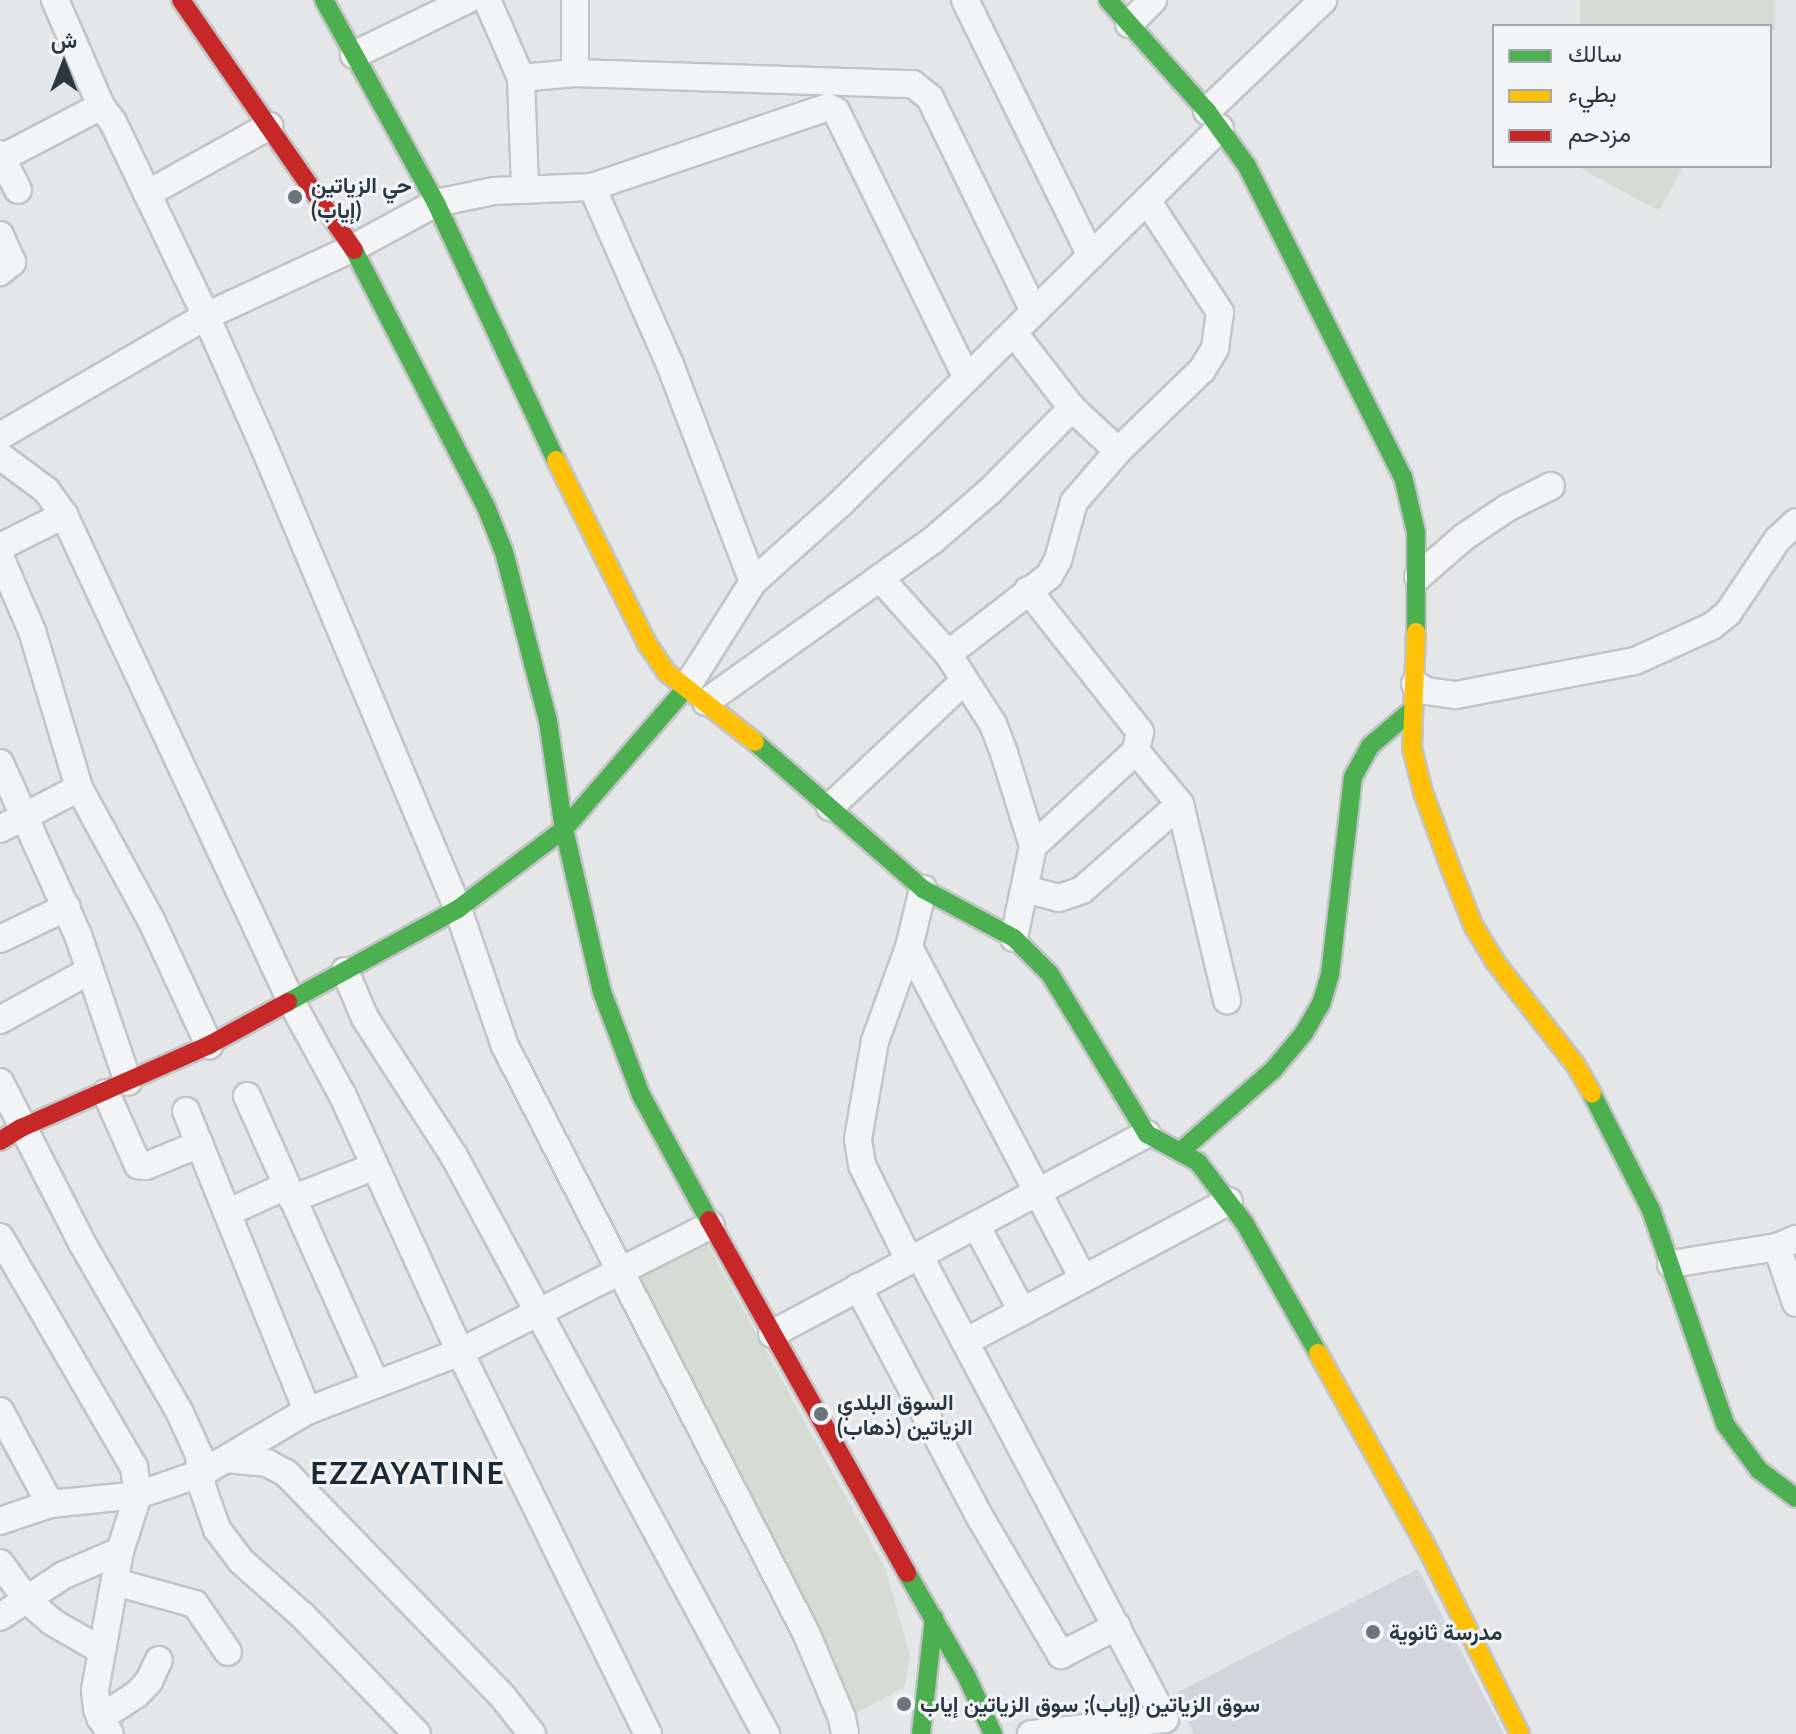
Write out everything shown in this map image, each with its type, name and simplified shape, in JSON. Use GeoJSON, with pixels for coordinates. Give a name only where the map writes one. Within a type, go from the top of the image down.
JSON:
{"type":"FeatureCollection","features":[{"type":"Feature","properties":{"kind":"street"},"geometry":{"type":"LineString","coordinates":[[55,0],[101,106],[113,122],[206,316],[458,909],[505,1046],[807,1635],[842,1718],[845,1734]]}},
{"type":"Feature","properties":{"kind":"street"},"geometry":{"type":"LineString","coordinates":[[181,0],[215,54],[353,248],[486,507],[504,552],[548,721],[564,829],[602,992],[641,1095],[772,1334],[966,1675],[993,1734]]}},
{"type":"Feature","properties":{"kind":"street"},"geometry":{"type":"LineString","coordinates":[[324,0],[436,203],[648,645],[666,672],[830,807],[923,889],[1014,938],[1050,974],[1147,1134],[1181,1151],[1210,1173],[1229,1201],[1426,1546],[1520,1734]]}},
{"type":"Feature","properties":{"kind":"street"},"geometry":{"type":"LineString","coordinates":[[354,55],[467,0]]}},
{"type":"Feature","properties":{"kind":"street"},"geometry":{"type":"LineString","coordinates":[[487,0],[521,78],[525,189]]}},
{"type":"Feature","properties":{"kind":"street"},"geometry":{"type":"LineString","coordinates":[[575,0],[575,73]]}},
{"type":"Feature","properties":{"kind":"street"},"geometry":{"type":"LineString","coordinates":[[965,0],[1091,256]]}},
{"type":"Feature","properties":{"kind":"street"},"geometry":{"type":"LineString","coordinates":[[1108,0],[1213,120],[1247,166],[1403,477],[1416,532],[1418,577],[1412,748],[1423,792],[1473,925],[1496,963],[1575,1064],[1610,1125],[1651,1210],[1725,1424],[1759,1470],[1796,1498]]}},
{"type":"Feature","properties":{"kind":"street"},"geometry":{"type":"LineString","coordinates":[[1129,24],[1153,0]]}},
{"type":"Feature","properties":{"kind":"street"},"geometry":{"type":"LineString","coordinates":[[696,695],[753,582],[841,503],[1148,202],[1213,120],[1323,0]]}},
{"type":"Feature","properties":{"kind":"street"},"geometry":{"type":"LineString","coordinates":[[521,78],[575,73],[913,84],[930,98],[1034,311]]}},
{"type":"Feature","properties":{"kind":"street"},"geometry":{"type":"LineString","coordinates":[[0,436],[206,316],[353,248],[436,203],[525,189],[592,187],[805,112],[833,108],[852,97],[851,82]]}},
{"type":"Feature","properties":{"kind":"street"},"geometry":{"type":"LineString","coordinates":[[18,190],[1,156],[101,106]]}},
{"type":"Feature","properties":{"kind":"street"},"geometry":{"type":"LineString","coordinates":[[833,108],[967,378]]}},
{"type":"Feature","properties":{"kind":"street"},"geometry":{"type":"LineString","coordinates":[[147,194],[269,126]]}},
{"type":"Feature","properties":{"kind":"street"},"geometry":{"type":"LineString","coordinates":[[592,187],[669,362],[753,582]]}},
{"type":"Feature","properties":{"kind":"street"},"geometry":{"type":"LineString","coordinates":[[948,654],[1049,576],[1058,560],[1074,502],[1118,451],[1202,370],[1215,348],[1221,325],[1215,301],[1148,202]]}},
{"type":"Feature","properties":{"kind":"street"},"geometry":{"type":"LineString","coordinates":[[0,235],[12,262],[0,272]]}},
{"type":"Feature","properties":{"kind":"street"},"geometry":{"type":"LineString","coordinates":[[1014,333],[1072,408],[1118,451]]}},
{"type":"Feature","properties":{"kind":"street"},"geometry":{"type":"LineString","coordinates":[[10,1134],[209,1045],[458,909],[564,829],[696,695],[880,578],[932,541],[990,491],[1072,408]]}},
{"type":"Feature","properties":{"kind":"street"},"geometry":{"type":"LineString","coordinates":[[0,456],[46,490],[64,515],[291,1001],[342,1094],[460,1352],[648,1734]]}},
{"type":"Feature","properties":{"kind":"street"},"geometry":{"type":"LineString","coordinates":[[1418,577],[1464,537],[1507,508],[1551,486]]}},
{"type":"Feature","properties":{"kind":"street"},"geometry":{"type":"LineString","coordinates":[[0,547],[64,515]]}},
{"type":"Feature","properties":{"kind":"street"},"geometry":{"type":"LineString","coordinates":[[1181,1151],[1273,1070],[1304,1033],[1321,1004],[1330,975],[1353,777],[1370,746],[1414,697],[1426,691],[1456,695],[1635,661],[1712,626],[1728,613],[1777,540],[1796,522]]}},
{"type":"Feature","properties":{"kind":"street"},"geometry":{"type":"LineString","coordinates":[[0,557],[32,631],[79,788],[152,922],[209,1045]]}},
{"type":"Feature","properties":{"kind":"street"},"geometry":{"type":"LineString","coordinates":[[880,578],[948,654],[963,682],[993,724],[1033,846],[1014,938]]}},
{"type":"Feature","properties":{"kind":"street"},"geometry":{"type":"LineString","coordinates":[[1028,590],[1140,732],[1136,751],[1033,846]]}},
{"type":"Feature","properties":{"kind":"street"},"geometry":{"type":"LineString","coordinates":[[830,807],[963,682]]}},
{"type":"Feature","properties":{"kind":"street"},"geometry":{"type":"LineString","coordinates":[[1136,751],[1180,804],[1227,1000]]}},
{"type":"Feature","properties":{"kind":"street"},"geometry":{"type":"LineString","coordinates":[[0,763],[67,907],[89,971],[138,1165],[146,1166],[200,1144]]}},
{"type":"Feature","properties":{"kind":"street"},"geometry":{"type":"LineString","coordinates":[[0,829],[79,788]]}},
{"type":"Feature","properties":{"kind":"street"},"geometry":{"type":"LineString","coordinates":[[1025,889],[1059,898],[1082,890],[1180,804]]}},
{"type":"Feature","properties":{"kind":"street"},"geometry":{"type":"LineString","coordinates":[[923,889],[909,947],[875,1041],[858,1139],[862,1165],[965,1342],[1165,1719],[1031,1734]]}},
{"type":"Feature","properties":{"kind":"street"},"geometry":{"type":"LineString","coordinates":[[0,939],[67,907]]}},
{"type":"Feature","properties":{"kind":"street"},"geometry":{"type":"LineString","coordinates":[[909,947],[1083,1278]]}},
{"type":"Feature","properties":{"kind":"street"},"geometry":{"type":"LineString","coordinates":[[0,1020],[89,971]]}},
{"type":"Feature","properties":{"kind":"street"},"geometry":{"type":"LineString","coordinates":[[345,971],[365,1018],[454,1156],[766,1734]]}},
{"type":"Feature","properties":{"kind":"street"},"geometry":{"type":"LineString","coordinates":[[0,1082],[10,1134],[180,1413],[199,1455],[210,1517],[241,1561],[303,1616],[417,1734]]}},
{"type":"Feature","properties":{"kind":"street"},"geometry":{"type":"LineString","coordinates":[[247,1096],[376,1385]]}},
{"type":"Feature","properties":{"kind":"street"},"geometry":{"type":"LineString","coordinates":[[186,1111],[307,1411]]}},
{"type":"Feature","properties":{"kind":"street"},"geometry":{"type":"LineString","coordinates":[[772,1334],[1147,1134]]}},
{"type":"Feature","properties":{"kind":"street"},"geometry":{"type":"LineString","coordinates":[[229,1212],[373,1167]]}},
{"type":"Feature","properties":{"kind":"street"},"geometry":{"type":"LineString","coordinates":[[965,1342],[1229,1201]]}},
{"type":"Feature","properties":{"kind":"street"},"geometry":{"type":"LineString","coordinates":[[0,1521],[50,1504],[138,1495],[202,1473],[307,1411],[460,1352],[711,1225]]}},
{"type":"Feature","properties":{"kind":"street"},"geometry":{"type":"LineString","coordinates":[[976,1225],[1022,1311]]}},
{"type":"Feature","properties":{"kind":"street"},"geometry":{"type":"LineString","coordinates":[[0,1237],[134,1467],[138,1495],[120,1551],[95,1700],[105,1726],[149,1681],[159,1660]]}},
{"type":"Feature","properties":{"kind":"street"},"geometry":{"type":"LineString","coordinates":[[1671,1264],[1786,1243],[1796,1302]]}},
{"type":"Feature","properties":{"kind":"street"},"geometry":{"type":"LineString","coordinates":[[858,1287],[981,1519],[1061,1655],[1117,1626]]}},
{"type":"Feature","properties":{"kind":"street"},"geometry":{"type":"LineString","coordinates":[[0,1411],[50,1504]]}},
{"type":"Feature","properties":{"kind":"street"},"geometry":{"type":"LineString","coordinates":[[227,1459],[267,1463],[286,1473],[503,1697],[532,1734]]}},
{"type":"Feature","properties":{"kind":"street"},"geometry":{"type":"LineString","coordinates":[[0,1617],[64,1575],[120,1551]]}},
{"type":"Feature","properties":{"kind":"street"},"geometry":{"type":"LineString","coordinates":[[0,1563],[27,1600],[52,1622],[101,1650]]}},
{"type":"Feature","properties":{"kind":"street"},"geometry":{"type":"LineString","coordinates":[[115,1582],[195,1604],[228,1652]]}},
{"type":"Feature","properties":{"kind":"street"},"geometry":{"type":"LineString","coordinates":[[921,1734],[934,1618]]}},
{"type":"Feature","properties":{"kind":"shaded area"},"geometry":{"type":"Polygon","coordinates":[[[1580,0],[1775,0],[1775,30],[1772,30],[1772,24],[1580,24],[1580,0]]]}},
{"type":"Feature","properties":{"kind":"shaded area"},"geometry":{"type":"Polygon","coordinates":[[[1580,168],[1683,168],[1659,211],[1580,168]]]}},
{"type":"Feature","properties":{"kind":"shaded area"},"geometry":{"type":"Polygon","coordinates":[[[703,1236],[886,1570],[910,1656],[904,1688],[852,1715],[625,1273],[703,1236]]]}},
{"type":"Feature","properties":{"kind":"shaded area","name":"مدرسة ثانوية"},"geometry":{"type":"Polygon","coordinates":[[[1418,1569],[1504,1734],[1194,1734],[1172,1695],[1418,1569]]]}},
{"type":"Feature","properties":{"kind":"traffic: fast"},"geometry":{"type":"LineString","coordinates":[[324,0],[436,203],[556,460]]}},
{"type":"Feature","properties":{"kind":"traffic: fast"},"geometry":{"type":"LineString","coordinates":[[1108,0],[1207,111],[1247,166],[1403,477],[1416,532],[1416,632]]}},
{"type":"Feature","properties":{"kind":"traffic: fast"},"geometry":{"type":"LineString","coordinates":[[354,250],[486,507],[504,552],[548,721],[564,829],[602,992],[641,1095],[709,1220]]}},
{"type":"Feature","properties":{"kind":"traffic: fast"},"geometry":{"type":"LineString","coordinates":[[288,1002],[458,909],[564,829],[686,688]]}},
{"type":"Feature","properties":{"kind":"traffic: fast"},"geometry":{"type":"LineString","coordinates":[[1181,1151],[1273,1070],[1304,1033],[1321,1004],[1330,975],[1353,777],[1370,746],[1412,710]]}},
{"type":"Feature","properties":{"kind":"traffic: fast"},"geometry":{"type":"LineString","coordinates":[[755,742],[923,889],[1014,938],[1050,974],[1147,1134],[1198,1162],[1245,1224],[1318,1353]]}},
{"type":"Feature","properties":{"kind":"traffic: fast"},"geometry":{"type":"LineString","coordinates":[[1592,1094],[1651,1210],[1725,1424],[1759,1470],[1796,1498]]}},
{"type":"Feature","properties":{"kind":"traffic: fast"},"geometry":{"type":"LineString","coordinates":[[907,1573],[966,1675],[993,1734]]}},
{"type":"Feature","properties":{"kind":"traffic: fast"},"geometry":{"type":"LineString","coordinates":[[921,1734],[934,1618]]}},
{"type":"Feature","properties":{"kind":"traffic: slow"},"geometry":{"type":"LineString","coordinates":[[556,460],[648,645],[666,672],[755,742]]}},
{"type":"Feature","properties":{"kind":"traffic: slow"},"geometry":{"type":"LineString","coordinates":[[1416,632],[1412,748],[1423,792],[1449,864],[1473,925],[1496,963],[1575,1064],[1592,1094]]}},
{"type":"Feature","properties":{"kind":"traffic: slow"},"geometry":{"type":"LineString","coordinates":[[1318,1353],[1426,1546],[1520,1734]]}},
{"type":"Feature","properties":{"kind":"traffic: jam"},"geometry":{"type":"LineString","coordinates":[[181,0],[354,250]]}},
{"type":"Feature","properties":{"kind":"traffic: jam"},"geometry":{"type":"LineString","coordinates":[[0,1141],[21,1128],[209,1045],[288,1002]]}},
{"type":"Feature","properties":{"kind":"traffic: jam"},"geometry":{"type":"LineString","coordinates":[[709,1220],[907,1573]]}},
{"type":"Feature","properties":{"kind":"place","name":"حي الزياتين (إياب)"},"geometry":{"type":"Point","coordinates":[295,197]}},
{"type":"Feature","properties":{"kind":"place","name":"السوق البلدي الزياتين (ذهاب)"},"geometry":{"type":"Point","coordinates":[821,1414]}},
{"type":"Feature","properties":{"kind":"place","name":"مدرسة ثانوية"},"geometry":{"type":"Point","coordinates":[1373,1632]}},
{"type":"Feature","properties":{"kind":"place","name":"سوق الزياتين (إياب); سوق الزياتين إياب"},"geometry":{"type":"Point","coordinates":[904,1704]}},
{"type":"Feature","properties":{"kind":"district","name":"EZZAYATINE"},"geometry":{"type":"Point","coordinates":[408,1472]}}]}
